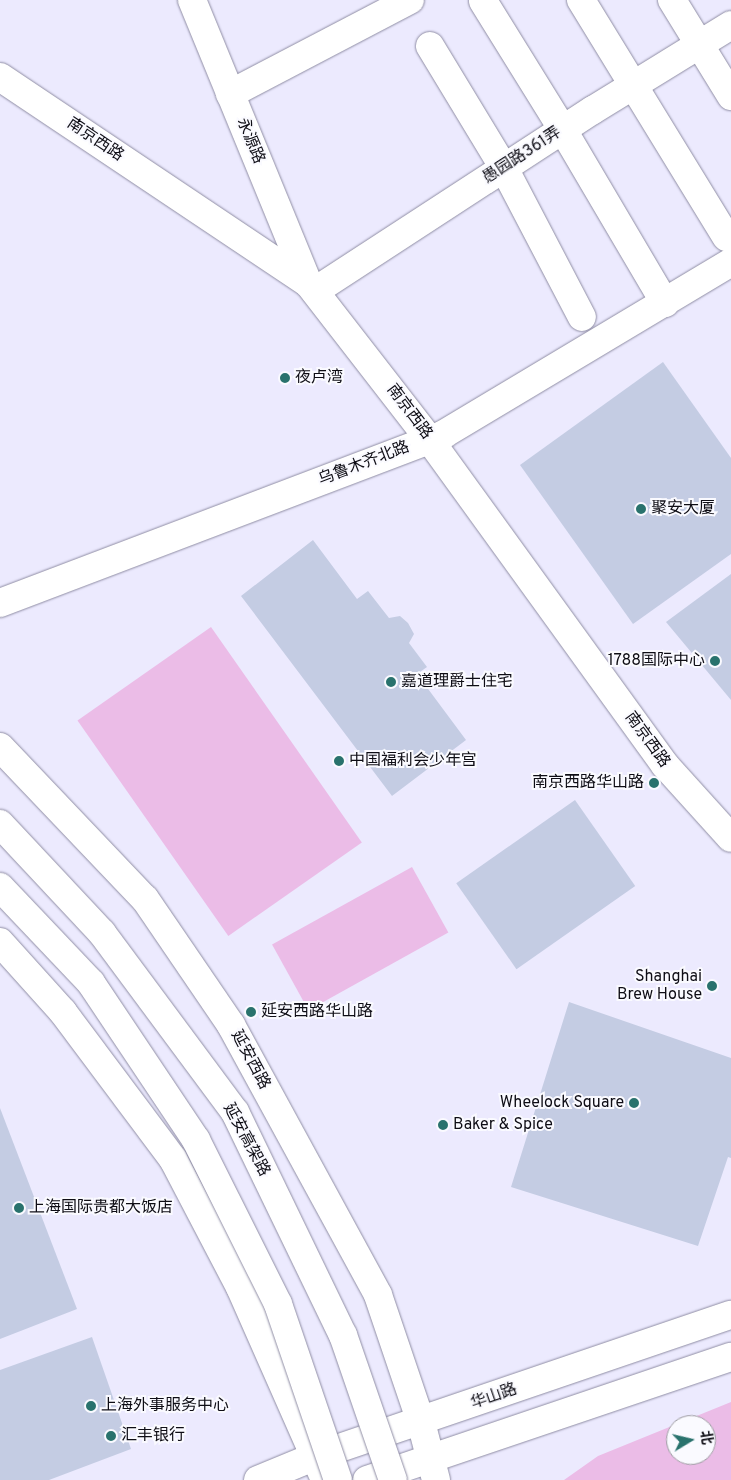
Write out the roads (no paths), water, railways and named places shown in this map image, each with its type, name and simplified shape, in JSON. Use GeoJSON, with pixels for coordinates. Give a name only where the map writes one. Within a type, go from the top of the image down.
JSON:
{"type":"FeatureCollection","features":[{"type":"Feature","properties":{"kind":"main road","name":"永源路"},"geometry":{"type":"LineString","coordinates":[[192,0],[312,287]]}},
{"type":"Feature","properties":{"kind":"main road"},"geometry":{"type":"LineString","coordinates":[[230,94],[410,0]]}},
{"type":"Feature","properties":{"kind":"main road"},"geometry":{"type":"LineString","coordinates":[[581,0],[728,250]]}},
{"type":"Feature","properties":{"kind":"main road"},"geometry":{"type":"LineString","coordinates":[[672,0],[731,96]]}},
{"type":"Feature","properties":{"kind":"main road"},"geometry":{"type":"LineString","coordinates":[[483,1],[563,130],[665,303]]}},
{"type":"Feature","properties":{"kind":"main road","name":"愚园路361弄"},"geometry":{"type":"LineString","coordinates":[[312,287],[504,168],[632,85],[731,25]]}},
{"type":"Feature","properties":{"kind":"main road"},"geometry":{"type":"LineString","coordinates":[[430,46],[504,168],[582,317]]}},
{"type":"Feature","properties":{"kind":"main road","name":"南京西路"},"geometry":{"type":"LineString","coordinates":[[0,77],[312,287],[429,439],[665,765],[731,838]]}},
{"type":"Feature","properties":{"kind":"main road","name":"乌鲁木齐北路"},"geometry":{"type":"LineString","coordinates":[[0,604],[444,434],[665,303],[728,250]]}},
{"type":"Feature","properties":{"kind":"main road","name":"延安西路"},"geometry":{"type":"LineString","coordinates":[[0,747],[145,898],[231,1025],[378,1295],[421,1422],[433,1469]]}},
{"type":"Feature","properties":{"kind":"main road","name":"延安高架路"},"geometry":{"type":"LineString","coordinates":[[0,824],[102,933],[234,1112],[343,1335],[393,1480]]}},
{"type":"Feature","properties":{"kind":"main road"},"geometry":{"type":"LineString","coordinates":[[0,887],[92,983],[196,1140],[278,1304],[338,1480]]}},
{"type":"Feature","properties":{"kind":"main road"},"geometry":{"type":"LineString","coordinates":[[0,942],[63,1012],[173,1159],[240,1287],[320,1468]]}},
{"type":"Feature","properties":{"kind":"main road","name":"华山路"},"geometry":{"type":"LineString","coordinates":[[258,1480],[320,1468],[421,1422],[731,1315]]}},
{"type":"Feature","properties":{"kind":"main road"},"geometry":{"type":"LineString","coordinates":[[367,1480],[433,1469],[731,1357]]}},
{"type":"Feature","properties":{"kind":"place","name":"夜卢湾"},"geometry":{"type":"Point","coordinates":[285,378]}},
{"type":"Feature","properties":{"kind":"place","name":"聚安大厦"},"geometry":{"type":"Point","coordinates":[641,509]}},
{"type":"Feature","properties":{"kind":"place","name":"1788国际中心"},"geometry":{"type":"Point","coordinates":[715,661]}},
{"type":"Feature","properties":{"kind":"place","name":"嘉道理爵士住宅"},"geometry":{"type":"Point","coordinates":[391,682]}},
{"type":"Feature","properties":{"kind":"place","name":"中国福利会少年宫"},"geometry":{"type":"Point","coordinates":[339,761]}},
{"type":"Feature","properties":{"kind":"place","name":"南京西路华山路"},"geometry":{"type":"Point","coordinates":[654,783]}},
{"type":"Feature","properties":{"kind":"place","name":"Shanghai Brew House"},"geometry":{"type":"Point","coordinates":[712,986]}},
{"type":"Feature","properties":{"kind":"place","name":"延安西路华山路"},"geometry":{"type":"Point","coordinates":[251,1012]}},
{"type":"Feature","properties":{"kind":"place","name":"Wheelock Square"},"geometry":{"type":"Point","coordinates":[634,1103]}},
{"type":"Feature","properties":{"kind":"place","name":"Baker & Spice"},"geometry":{"type":"Point","coordinates":[443,1125]}},
{"type":"Feature","properties":{"kind":"place","name":"上海国际贵都大饭店"},"geometry":{"type":"Point","coordinates":[19,1208]}},
{"type":"Feature","properties":{"kind":"place","name":"上海外事服务中心"},"geometry":{"type":"Point","coordinates":[91,1406]}},
{"type":"Feature","properties":{"kind":"place","name":"汇丰银行"},"geometry":{"type":"Point","coordinates":[111,1436]}}]}
